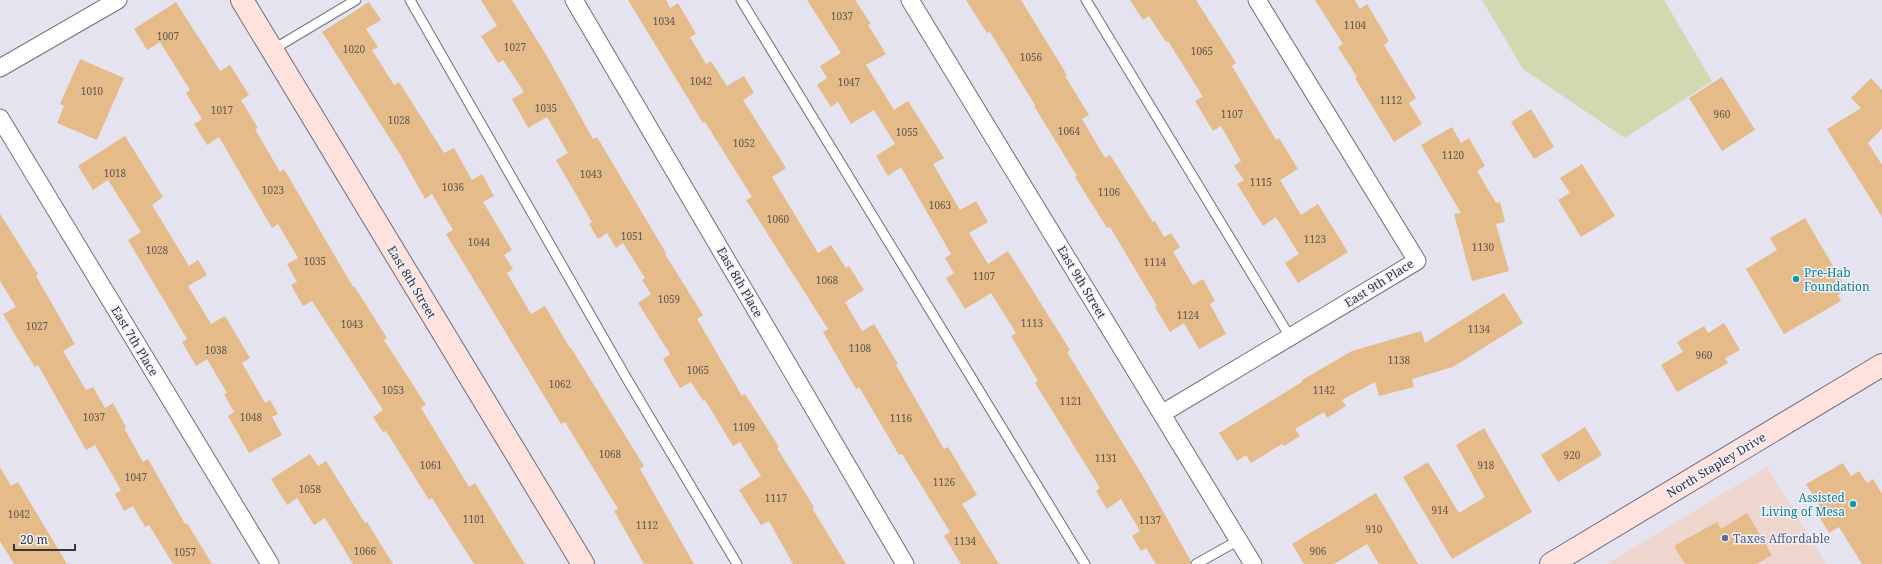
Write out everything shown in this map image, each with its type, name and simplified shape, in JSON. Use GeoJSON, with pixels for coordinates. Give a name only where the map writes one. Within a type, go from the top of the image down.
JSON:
{"type":"FeatureCollection","features":[{"type":"Feature","properties":{"kind":"street"},"geometry":{"type":"LineString","coordinates":[[0,68],[118,0]]}},
{"type":"Feature","properties":{"kind":"street","name":"East 8th Street"},"geometry":{"type":"LineString","coordinates":[[242,0],[583,564]]}},
{"type":"Feature","properties":{"kind":"street","name":"East 8th Place"},"geometry":{"type":"LineString","coordinates":[[574,0],[906,564]]}},
{"type":"Feature","properties":{"kind":"street","name":"East 9th Street"},"geometry":{"type":"LineString","coordinates":[[910,0],[1163,413],[1253,564]]}},
{"type":"Feature","properties":{"kind":"street","name":"East 9th Place"},"geometry":{"type":"LineString","coordinates":[[1163,413],[1417,261],[1257,0]]}},
{"type":"Feature","properties":{"kind":"street","name":"East 7th Place"},"geometry":{"type":"LineString","coordinates":[[0,118],[270,564]]}},
{"type":"Feature","properties":{"kind":"street","name":"North Stapley Drive"},"geometry":{"type":"LineString","coordinates":[[1551,564],[1882,365]]}},
{"type":"Feature","properties":{"kind":"lane"},"geometry":{"type":"LineString","coordinates":[[272,50],[356,0]]}},
{"type":"Feature","properties":{"kind":"lane"},"geometry":{"type":"LineString","coordinates":[[410,0],[628,379],[737,564]]}},
{"type":"Feature","properties":{"kind":"lane"},"geometry":{"type":"LineString","coordinates":[[741,0],[1086,564]]}},
{"type":"Feature","properties":{"kind":"lane"},"geometry":{"type":"LineString","coordinates":[[1086,0],[1290,337]]}},
{"type":"Feature","properties":{"kind":"lane"},"geometry":{"type":"LineString","coordinates":[[1196,564],[1239,540]]}},
{"type":"Feature","properties":{"kind":"shaded area"},"geometry":{"type":"Polygon","coordinates":[[[1767,467],[1826,564],[1607,564],[1767,467]]]}},
{"type":"Feature","properties":{"kind":"green space"},"geometry":{"type":"Polygon","coordinates":[[[1482,0],[1664,0],[1712,81],[1625,138],[1523,69],[1482,0]]]}},
{"type":"Feature","properties":{"kind":"building"},"geometry":{"type":"Polygon","coordinates":[[[481,0],[512,0],[548,58],[593,139],[597,137],[666,253],[665,254],[703,315],[697,319],[742,396],[745,394],[779,447],[777,448],[814,507],[812,508],[846,564],[793,564],[769,521],[761,525],[739,490],[761,476],[740,442],[733,446],[705,400],[703,401],[691,382],[680,388],[663,359],[670,354],[638,303],[651,294],[642,280],[645,278],[623,243],[616,248],[607,233],[598,239],[589,224],[592,222],[556,160],[568,153],[547,117],[528,128],[512,99],[524,92],[503,60],[498,63],[481,36],[497,26],[481,0]]]}},
{"type":"Feature","properties":{"kind":"building"},"geometry":{"type":"Polygon","coordinates":[[[628,0],[666,0],[670,8],[678,3],[696,34],[690,37],[706,64],[711,61],[727,86],[744,76],[754,93],[743,100],[786,168],[772,177],[818,253],[831,245],[846,268],[849,266],[864,290],[845,302],[862,331],[874,324],[898,364],[896,365],[944,449],[948,447],[977,495],[962,504],[999,564],[961,564],[944,536],[950,532],[902,454],[899,455],[859,387],[856,389],[823,332],[828,329],[746,200],[752,197],[705,122],[703,123],[628,0]]]}},
{"type":"Feature","properties":{"kind":"building"},"geometry":{"type":"Polygon","coordinates":[[[807,0],[855,0],[871,24],[868,25],[886,54],[866,65],[894,110],[908,101],[944,158],[933,164],[960,210],[976,201],[988,222],[969,233],[988,264],[1008,251],[1070,350],[1067,352],[1147,483],[1191,561],[1190,564],[1156,564],[1146,548],[1141,551],[1132,536],[1140,531],[1121,499],[1107,509],[1096,491],[1100,488],[1035,383],[1038,381],[1011,336],[1016,333],[991,293],[965,309],[946,278],[954,273],[945,258],[951,254],[901,167],[888,176],[876,156],[895,144],[874,110],[851,124],[838,102],[831,107],[817,85],[827,78],[820,66],[841,53],[807,0]]]}},
{"type":"Feature","properties":{"kind":"building"},"geometry":{"type":"Polygon","coordinates":[[[966,0],[1021,0],[1067,75],[1065,76],[1089,115],[1082,119],[1105,158],[1110,155],[1153,222],[1155,221],[1164,237],[1171,233],[1180,247],[1173,252],[1193,285],[1203,279],[1215,301],[1210,304],[1226,334],[1199,349],[1184,323],[1170,332],[1155,307],[1157,306],[1110,227],[1107,228],[1075,177],[1077,176],[990,32],[987,33],[966,0]]]}},
{"type":"Feature","properties":{"kind":"building"},"geometry":{"type":"Polygon","coordinates":[[[1130,0],[1196,0],[1236,63],[1232,66],[1276,140],[1279,138],[1298,169],[1280,180],[1301,215],[1318,204],[1348,252],[1298,283],[1285,263],[1299,254],[1276,217],[1263,226],[1237,184],[1244,180],[1234,166],[1241,161],[1221,126],[1213,131],[1195,101],[1203,97],[1168,41],[1166,42],[1149,16],[1143,20],[1130,0]]]}},
{"type":"Feature","properties":{"kind":"building"},"geometry":{"type":"Polygon","coordinates":[[[1315,0],[1355,0],[1360,9],[1367,4],[1389,41],[1384,45],[1416,98],[1409,103],[1422,124],[1394,142],[1338,47],[1343,44],[1315,0]]]}},
{"type":"Feature","properties":{"kind":"building"},"geometry":{"type":"Polygon","coordinates":[[[176,2],[220,71],[230,65],[249,95],[241,100],[258,128],[255,129],[280,172],[284,169],[353,287],[354,286],[387,338],[384,340],[426,405],[421,408],[469,487],[475,483],[525,564],[474,564],[432,498],[429,500],[386,431],[383,432],[373,417],[383,410],[312,301],[303,306],[291,285],[297,282],[287,264],[298,258],[278,224],[272,228],[219,137],[207,145],[194,124],[202,119],[186,93],[190,90],[160,42],[147,50],[134,29],[176,2]]]}},
{"type":"Feature","properties":{"kind":"building"},"geometry":{"type":"Polygon","coordinates":[[[369,2],[381,20],[366,29],[378,47],[372,50],[394,85],[399,82],[444,153],[454,148],[472,180],[482,174],[494,196],[483,202],[512,250],[504,255],[513,269],[507,273],[531,314],[545,306],[644,466],[640,469],[694,564],[644,564],[614,511],[618,509],[565,422],[561,424],[446,234],[453,230],[432,194],[425,199],[401,156],[322,32],[369,2]]]}},
{"type":"Feature","properties":{"kind":"building"},"geometry":{"type":"Polygon","coordinates":[[[80,59],[124,78],[97,140],[57,123],[64,106],[60,104],[80,59]]]}},
{"type":"Feature","properties":{"kind":"building"},"geometry":{"type":"Polygon","coordinates":[[[1722,77],[1755,130],[1722,151],[1689,98],[1722,77]]]}},
{"type":"Feature","properties":{"kind":"building"},"geometry":{"type":"Polygon","coordinates":[[[1871,78],[1882,90],[1882,129],[1868,143],[1882,165],[1882,217],[1827,129],[1861,108],[1851,98],[1871,78]]]}},
{"type":"Feature","properties":{"kind":"building"},"geometry":{"type":"Polygon","coordinates":[[[1531,109],[1554,147],[1534,159],[1511,122],[1531,109]]]}},
{"type":"Feature","properties":{"kind":"building"},"geometry":{"type":"Polygon","coordinates":[[[1452,127],[1461,143],[1469,138],[1485,166],[1477,171],[1496,203],[1500,202],[1505,222],[1496,224],[1509,271],[1472,281],[1454,214],[1461,213],[1421,145],[1452,127]]]}},
{"type":"Feature","properties":{"kind":"building"},"geometry":{"type":"Polygon","coordinates":[[[125,136],[163,197],[152,205],[189,266],[198,260],[207,275],[188,286],[211,324],[225,316],[250,358],[242,363],[265,403],[270,400],[278,414],[272,417],[282,435],[249,453],[228,416],[234,412],[224,394],[227,393],[207,359],[196,366],[182,342],[187,339],[128,240],[141,232],[108,180],[93,190],[78,166],[125,136]]]}},
{"type":"Feature","properties":{"kind":"building"},"geometry":{"type":"Polygon","coordinates":[[[1582,164],[1615,216],[1581,237],[1558,200],[1570,193],[1560,178],[1582,164]]]}},
{"type":"Feature","properties":{"kind":"building"},"geometry":{"type":"Polygon","coordinates":[[[0,214],[38,274],[36,276],[75,344],[63,351],[86,390],[93,387],[105,408],[113,403],[126,427],[124,428],[143,462],[148,459],[185,524],[187,523],[212,564],[173,564],[149,525],[145,527],[133,506],[124,511],[115,494],[121,490],[95,445],[86,450],[38,365],[35,367],[17,338],[3,314],[16,307],[0,281],[0,214]]]}},
{"type":"Feature","properties":{"kind":"building","name":"Pre-Hab Foundation"},"geometry":{"type":"Polygon","coordinates":[[[1805,218],[1847,290],[1838,295],[1841,301],[1784,334],[1746,269],[1777,250],[1770,238],[1805,218]]]}},
{"type":"Feature","properties":{"kind":"building"},"geometry":{"type":"Polygon","coordinates":[[[1504,293],[1523,323],[1453,367],[1412,379],[1414,387],[1379,396],[1375,382],[1342,400],[1346,406],[1327,418],[1324,412],[1295,429],[1300,436],[1284,446],[1282,444],[1251,463],[1246,455],[1237,461],[1219,433],[1302,382],[1302,380],[1352,351],[1421,331],[1425,343],[1504,293]]]}},
{"type":"Feature","properties":{"kind":"building"},"geometry":{"type":"Polygon","coordinates":[[[1724,323],[1740,350],[1725,358],[1728,363],[1677,392],[1661,365],[1683,352],[1677,342],[1704,326],[1708,333],[1724,323]]]}},
{"type":"Feature","properties":{"kind":"building"},"geometry":{"type":"Polygon","coordinates":[[[1585,427],[1602,455],[1558,482],[1541,455],[1585,427]]]}},
{"type":"Feature","properties":{"kind":"building"},"geometry":{"type":"Polygon","coordinates":[[[1484,428],[1532,512],[1452,559],[1403,477],[1428,462],[1459,513],[1485,497],[1456,445],[1484,428]]]}},
{"type":"Feature","properties":{"kind":"building"},"geometry":{"type":"Polygon","coordinates":[[[310,454],[318,466],[326,461],[393,564],[353,564],[325,518],[314,525],[297,498],[287,505],[271,479],[310,454]]]}},
{"type":"Feature","properties":{"kind":"building","name":"Assisted Living of Mesa"},"geometry":{"type":"Polygon","coordinates":[[[1843,463],[1851,476],[1859,471],[1867,483],[1873,479],[1882,494],[1882,564],[1862,564],[1839,527],[1829,533],[1820,518],[1825,515],[1806,484],[1843,463]]]}},
{"type":"Feature","properties":{"kind":"building"},"geometry":{"type":"Polygon","coordinates":[[[0,467],[11,486],[18,482],[67,564],[14,564],[0,541],[0,467]]]}},
{"type":"Feature","properties":{"kind":"building"},"geometry":{"type":"Polygon","coordinates":[[[1376,493],[1418,564],[1379,564],[1367,544],[1334,564],[1304,564],[1292,544],[1376,493]]]}},
{"type":"Feature","properties":{"kind":"building","name":"Taxes Affordable"},"geometry":{"type":"Polygon","coordinates":[[[1747,513],[1772,555],[1757,564],[1685,564],[1674,546],[1717,522],[1721,529],[1747,513]]]}},
{"type":"Feature","properties":{"kind":"place","name":"Pre-Hab Foundation"},"geometry":{"type":"Point","coordinates":[1796,279]}},
{"type":"Feature","properties":{"kind":"place","name":"Assisted Living of Mesa"},"geometry":{"type":"Point","coordinates":[1853,504]}},
{"type":"Feature","properties":{"kind":"place","name":"Taxes Affordable"},"geometry":{"type":"Point","coordinates":[1725,538]}}]}
